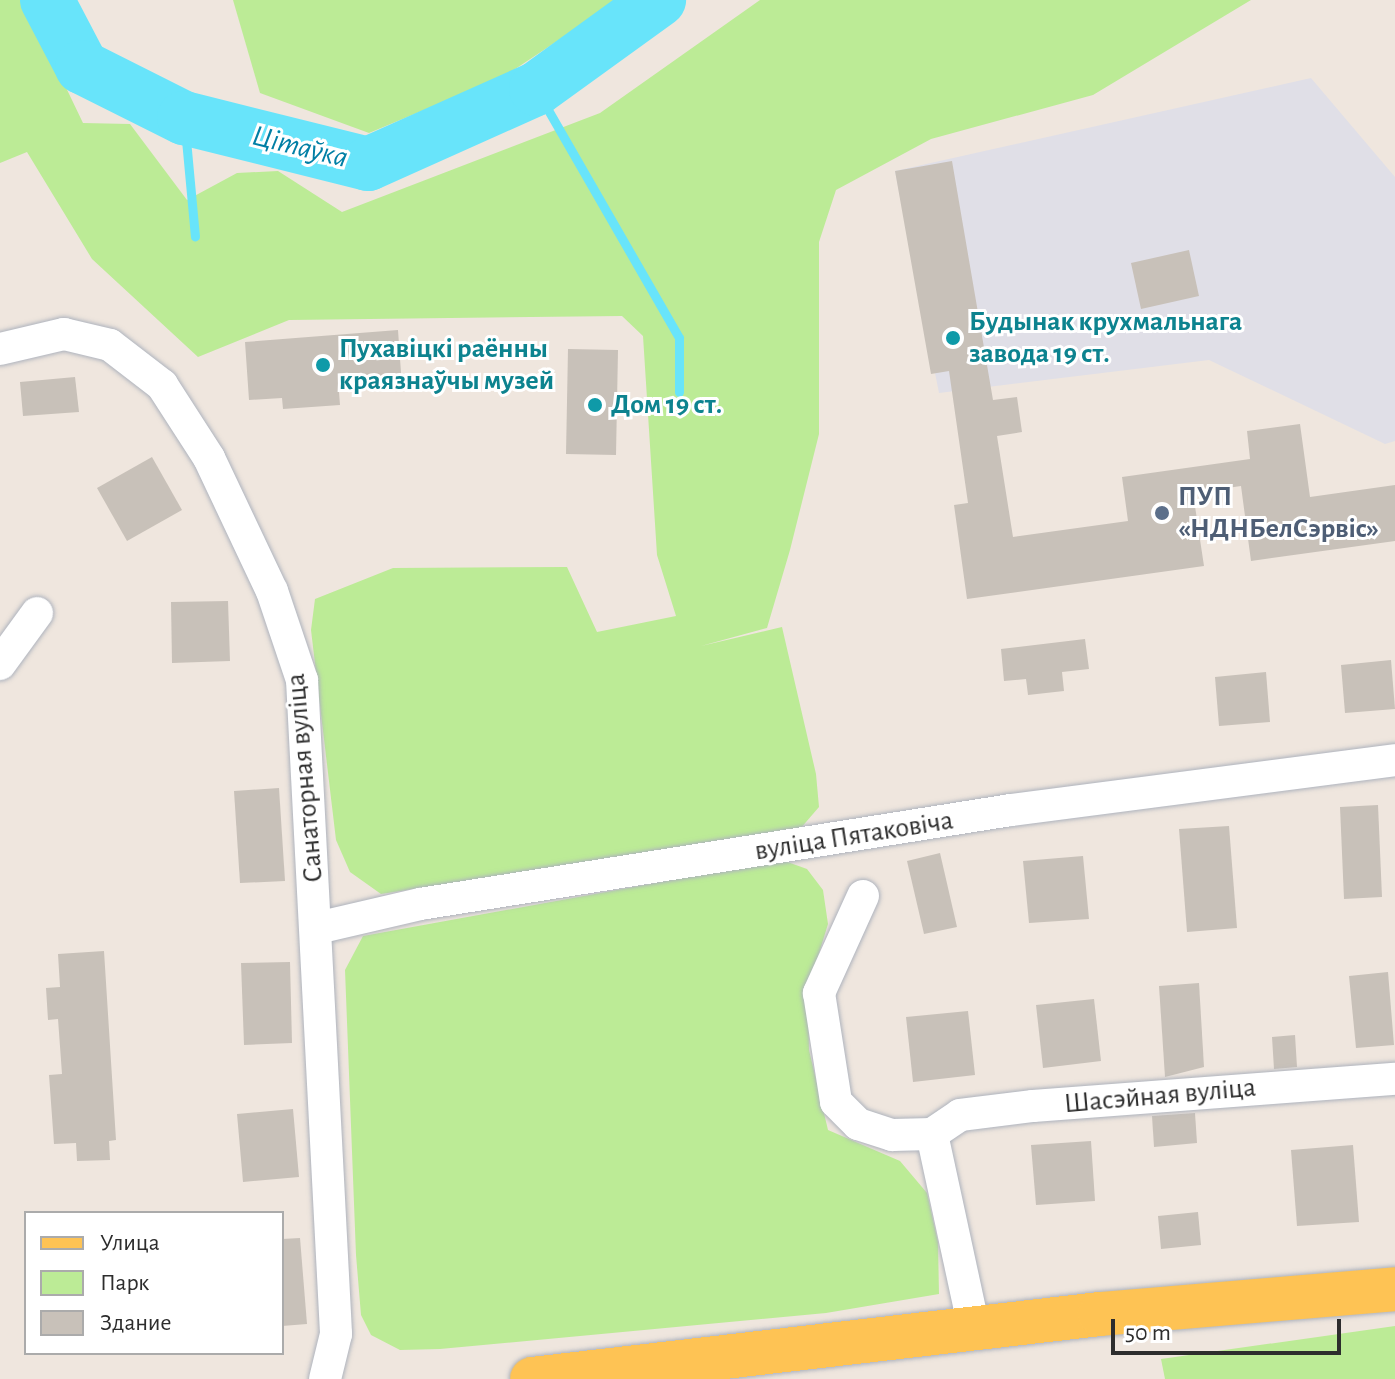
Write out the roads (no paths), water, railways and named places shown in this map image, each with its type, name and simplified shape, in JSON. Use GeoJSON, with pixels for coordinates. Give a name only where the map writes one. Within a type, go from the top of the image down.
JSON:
{"type":"FeatureCollection","features":[{"type":"Feature","properties":{"kind":"main road"},"geometry":{"type":"LineString","coordinates":[[532,1379],[974,1328],[1395,1289]]}},
{"type":"Feature","properties":{"kind":"street","name":"Санаторная вуліца"},"geometry":{"type":"LineString","coordinates":[[0,349],[64,334],[110,345],[162,385],[209,458],[272,591],[302,680],[336,1334],[325,1379]]}},
{"type":"Feature","properties":{"kind":"street"},"geometry":{"type":"LineString","coordinates":[[0,664],[37,613]]}},
{"type":"Feature","properties":{"kind":"street","name":"вуліца Пятаковіча"},"geometry":{"type":"LineString","coordinates":[[317,928],[420,904],[1011,810],[1395,760]]}},
{"type":"Feature","properties":{"kind":"street"},"geometry":{"type":"LineString","coordinates":[[863,896],[819,993],[836,1102],[858,1124],[932,1134],[974,1328]]}},
{"type":"Feature","properties":{"kind":"street","name":"Шасэйная вуліца"},"geometry":{"type":"LineString","coordinates":[[932,1134],[960,1115],[989,1111],[1395,1079]]}},
{"type":"Feature","properties":{"kind":"waterway","name":"Цітаўка"},"geometry":{"type":"LineString","coordinates":[[47,0],[82,67],[184,118],[368,164],[536,89],[659,0]]}},
{"type":"Feature","properties":{"kind":"waterway"},"geometry":{"type":"LineString","coordinates":[[536,89],[679,338],[679,392]]}},
{"type":"Feature","properties":{"kind":"waterway"},"geometry":{"type":"LineString","coordinates":[[184,118],[195,236]]}},
{"type":"Feature","properties":{"kind":"place","name":"Будынак крухмальнага завода 19 ст."},"geometry":{"type":"Point","coordinates":[953,338]}},
{"type":"Feature","properties":{"kind":"place","name":"Пухавіцкі раённы краязнаўчы музей"},"geometry":{"type":"Point","coordinates":[323,365]}},
{"type":"Feature","properties":{"kind":"place","name":"Дом 19 ст."},"geometry":{"type":"Point","coordinates":[595,405]}},
{"type":"Feature","properties":{"kind":"place","name":"ПУП «НДНБелСэрвіс»"},"geometry":{"type":"Point","coordinates":[1162,513]}}]}
